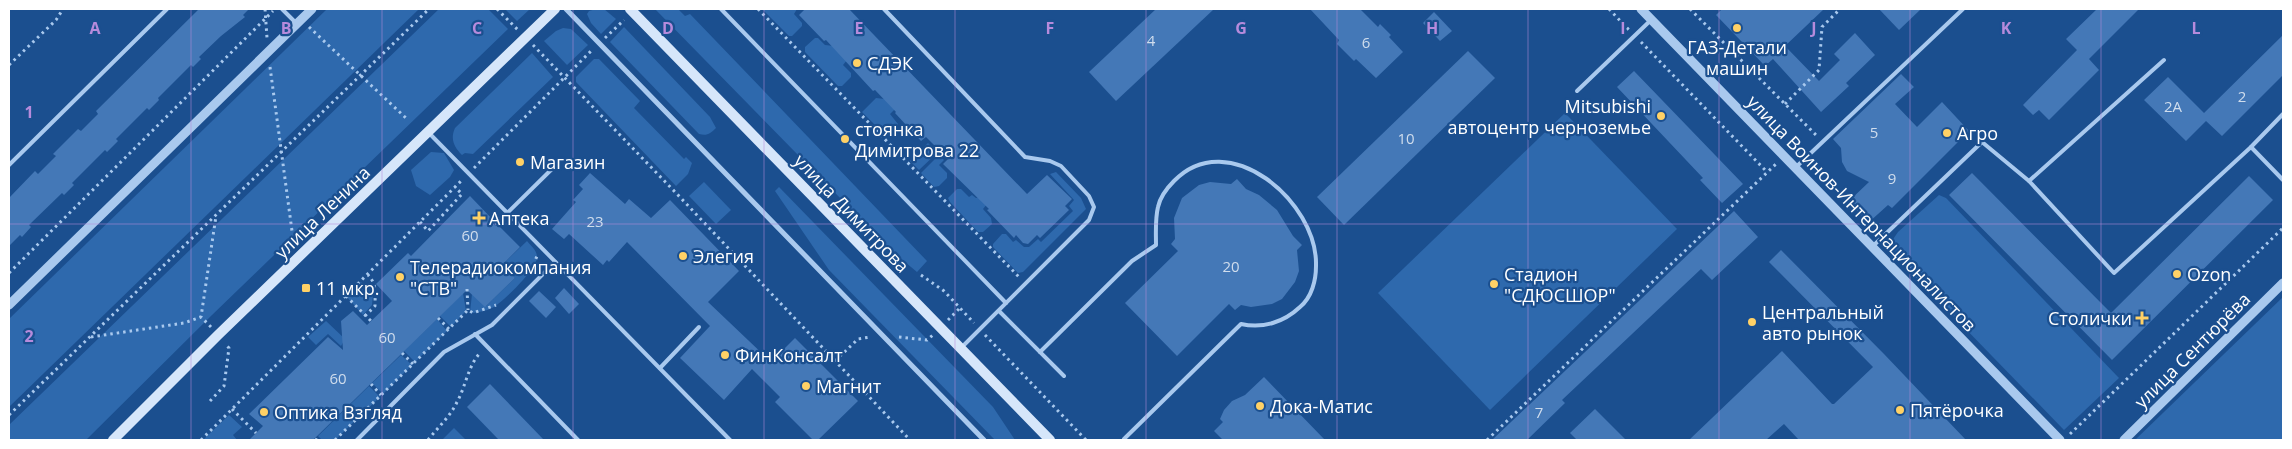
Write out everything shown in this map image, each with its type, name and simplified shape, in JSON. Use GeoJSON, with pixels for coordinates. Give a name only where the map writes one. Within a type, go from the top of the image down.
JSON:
{"type":"FeatureCollection","features":[{"type":"Feature","properties":{"kind":"main road","name":"улица Ленина"},"geometry":{"type":"LineString","coordinates":[[113,440],[218,335],[555,9]]}},
{"type":"Feature","properties":{"kind":"main road","name":"улица Димитрова"},"geometry":{"type":"LineString","coordinates":[[632,10],[1050,440]]}},
{"type":"Feature","properties":{"kind":"street"},"geometry":{"type":"LineString","coordinates":[[9,305],[312,9]]}},
{"type":"Feature","properties":{"kind":"street"},"geometry":{"type":"LineString","coordinates":[[566,9],[984,440]]}},
{"type":"Feature","properties":{"kind":"street","name":"улица Воинов-Интернационалистов"},"geometry":{"type":"LineString","coordinates":[[1641,9],[2060,440]]}},
{"type":"Feature","properties":{"kind":"street","name":"улица Сентюрёва"},"geometry":{"type":"LineString","coordinates":[[2124,440],[2283,282]]}},
{"type":"Feature","properties":{"kind":"lane"},"geometry":{"type":"LineString","coordinates":[[9,165],[167,9]]}},
{"type":"Feature","properties":{"kind":"lane"},"geometry":{"type":"LineString","coordinates":[[282,9],[299,22]]}},
{"type":"Feature","properties":{"kind":"lane"},"geometry":{"type":"LineString","coordinates":[[721,9],[1006,303]]}},
{"type":"Feature","properties":{"kind":"lane"},"geometry":{"type":"LineString","coordinates":[[884,9],[1025,157],[1050,161],[1061,166],[1090,196],[1094,207],[1089,220],[961,348]]}},
{"type":"Feature","properties":{"kind":"lane"},"geometry":{"type":"LineString","coordinates":[[1795,168],[1963,9]]}},
{"type":"Feature","properties":{"kind":"lane"},"geometry":{"type":"LineString","coordinates":[[1577,91],[1652,20]]}},
{"type":"Feature","properties":{"kind":"lane"},"geometry":{"type":"LineString","coordinates":[[2029,181],[2164,60]]}},
{"type":"Feature","properties":{"kind":"lane"},"geometry":{"type":"LineString","coordinates":[[1873,246],[1982,142],[2029,181],[2114,273],[2251,147],[2283,114]]}},
{"type":"Feature","properties":{"kind":"lane"},"geometry":{"type":"LineString","coordinates":[[428,131],[730,440]]}},
{"type":"Feature","properties":{"kind":"lane"},"geometry":{"type":"LineString","coordinates":[[2251,147],[2283,180]]}},
{"type":"Feature","properties":{"kind":"lane"},"geometry":{"type":"LineString","coordinates":[[1040,352],[1132,261],[1156,244],[1158,205],[1167,188],[1190,168],[1209,163],[1226,163],[1244,167],[1279,188],[1294,203],[1312,237],[1316,258],[1316,280],[1303,305],[1292,315],[1278,322],[1263,325],[1241,324],[1125,440]]}},
{"type":"Feature","properties":{"kind":"lane"},"geometry":{"type":"LineString","coordinates":[[497,224],[556,166]]}},
{"type":"Feature","properties":{"kind":"lane"},"geometry":{"type":"LineString","coordinates":[[357,440],[444,352],[492,324],[555,262]]}},
{"type":"Feature","properties":{"kind":"lane"},"geometry":{"type":"LineString","coordinates":[[999,311],[1064,376]]}},
{"type":"Feature","properties":{"kind":"lane"},"geometry":{"type":"LineString","coordinates":[[660,368],[699,327]]}},
{"type":"Feature","properties":{"kind":"lane"},"geometry":{"type":"LineString","coordinates":[[475,334],[578,440]]}},
{"type":"Feature","properties":{"kind":"path"},"geometry":{"type":"LineString","coordinates":[[9,65],[56,20],[63,9]]}},
{"type":"Feature","properties":{"kind":"path"},"geometry":{"type":"LineString","coordinates":[[265,9],[268,52],[292,231]]}},
{"type":"Feature","properties":{"kind":"path"},"geometry":{"type":"LineString","coordinates":[[9,273],[275,9]]}},
{"type":"Feature","properties":{"kind":"path"},"geometry":{"type":"LineString","coordinates":[[9,415],[429,9]]}},
{"type":"Feature","properties":{"kind":"path"},"geometry":{"type":"LineString","coordinates":[[497,9],[677,194],[910,440]]}},
{"type":"Feature","properties":{"kind":"path"},"geometry":{"type":"LineString","coordinates":[[758,9],[1025,284]]}},
{"type":"Feature","properties":{"kind":"path"},"geometry":{"type":"LineString","coordinates":[[1609,9],[1767,172]]}},
{"type":"Feature","properties":{"kind":"path"},"geometry":{"type":"LineString","coordinates":[[1690,9],[1822,142]]}},
{"type":"Feature","properties":{"kind":"path"},"geometry":{"type":"LineString","coordinates":[[1785,104],[1818,70],[1822,27],[1840,9]]}},
{"type":"Feature","properties":{"kind":"path"},"geometry":{"type":"LineString","coordinates":[[200,440],[368,275],[632,10]]}},
{"type":"Feature","properties":{"kind":"path"},"geometry":{"type":"LineString","coordinates":[[299,22],[408,119]]}},
{"type":"Feature","properties":{"kind":"path"},"geometry":{"type":"LineString","coordinates":[[1487,440],[1785,156]]}},
{"type":"Feature","properties":{"kind":"path"},"geometry":{"type":"LineString","coordinates":[[420,222],[428,230],[462,194],[456,187]]}},
{"type":"Feature","properties":{"kind":"path"},"geometry":{"type":"LineString","coordinates":[[201,317],[216,215]]}},
{"type":"Feature","properties":{"kind":"path"},"geometry":{"type":"LineString","coordinates":[[2065,440],[2283,228]]}},
{"type":"Feature","properties":{"kind":"path"},"geometry":{"type":"LineString","coordinates":[[527,275],[538,259],[536,251]]}},
{"type":"Feature","properties":{"kind":"path"},"geometry":{"type":"LineString","coordinates":[[365,316],[375,306],[374,281],[368,275]]}},
{"type":"Feature","properties":{"kind":"path"},"geometry":{"type":"LineString","coordinates":[[921,275],[944,291],[1086,440]]}},
{"type":"Feature","properties":{"kind":"path"},"geometry":{"type":"LineString","coordinates":[[335,440],[468,310],[467,289]]}},
{"type":"Feature","properties":{"kind":"path"},"geometry":{"type":"LineString","coordinates":[[346,296],[371,321]]}},
{"type":"Feature","properties":{"kind":"path"},"geometry":{"type":"LineString","coordinates":[[468,310],[472,313],[480,312],[492,308],[502,301]]}},
{"type":"Feature","properties":{"kind":"path"},"geometry":{"type":"LineString","coordinates":[[201,317],[228,348],[224,386],[210,400]]}},
{"type":"Feature","properties":{"kind":"path"},"geometry":{"type":"LineString","coordinates":[[90,337],[184,323],[201,317]]}},
{"type":"Feature","properties":{"kind":"path"},"geometry":{"type":"LineString","coordinates":[[438,318],[449,329]]}},
{"type":"Feature","properties":{"kind":"path"},"geometry":{"type":"LineString","coordinates":[[428,440],[449,417],[465,385],[474,359],[481,351],[489,348]]}},
{"type":"Feature","properties":{"kind":"path"},"geometry":{"type":"LineString","coordinates":[[402,353],[413,364]]}},
{"type":"Feature","properties":{"kind":"path"},"geometry":{"type":"LineString","coordinates":[[371,384],[382,395]]}},
{"type":"Feature","properties":{"kind":"path"},"geometry":{"type":"LineString","coordinates":[[232,409],[256,433]]}},
{"type":"Feature","properties":{"kind":"shaded area"},"geometry":{"type":"Polygon","coordinates":[[[327,9],[419,9],[9,407],[9,319],[327,9]]]}},
{"type":"Feature","properties":{"kind":"shaded area"},"geometry":{"type":"Polygon","coordinates":[[[439,9],[488,9],[508,29],[212,315],[86,440],[9,440],[9,425],[439,9]]]}},
{"type":"Feature","properties":{"kind":"shaded area"},"geometry":{"type":"Polygon","coordinates":[[[505,9],[530,9],[517,21],[505,9]]]}},
{"type":"Feature","properties":{"kind":"shaded area"},"geometry":{"type":"Polygon","coordinates":[[[604,9],[616,19],[601,34],[591,23],[587,14],[589,11],[604,9]]]}},
{"type":"Feature","properties":{"kind":"shaded area"},"geometry":{"type":"Polygon","coordinates":[[[655,9],[678,9],[685,16],[690,14],[927,261],[917,272],[893,252],[655,9]]]}},
{"type":"Feature","properties":{"kind":"shaded area"},"geometry":{"type":"Polygon","coordinates":[[[762,9],[797,9],[794,14],[802,23],[802,26],[792,36],[789,36],[762,9]]]}},
{"type":"Feature","properties":{"kind":"shaded area"},"geometry":{"type":"Polygon","coordinates":[[[624,27],[710,117],[716,128],[712,132],[706,135],[699,134],[610,42],[624,27]]]}},
{"type":"Feature","properties":{"kind":"shaded area"},"geometry":{"type":"Polygon","coordinates":[[[563,28],[571,29],[588,45],[567,65],[544,41],[563,28]]]}},
{"type":"Feature","properties":{"kind":"shaded area"},"geometry":{"type":"Polygon","coordinates":[[[815,38],[818,38],[825,45],[834,46],[847,60],[843,65],[851,73],[851,77],[842,86],[838,86],[805,52],[805,47],[815,38]]]}},
{"type":"Feature","properties":{"kind":"shaded area"},"geometry":{"type":"Polygon","coordinates":[[[532,53],[553,77],[473,154],[465,153],[462,155],[454,143],[455,128],[532,53]]]}},
{"type":"Feature","properties":{"kind":"shaded area"},"geometry":{"type":"Polygon","coordinates":[[[594,59],[599,59],[640,101],[634,108],[684,159],[686,157],[692,163],[688,174],[676,186],[576,82],[576,77],[594,59]]]}},
{"type":"Feature","properties":{"kind":"shaded area"},"geometry":{"type":"Polygon","coordinates":[[[876,98],[885,99],[895,109],[890,114],[898,124],[898,127],[889,136],[885,135],[862,112],[876,98]]]}},
{"type":"Feature","properties":{"kind":"shaded area"},"geometry":{"type":"Polygon","coordinates":[[[1565,113],[1677,229],[1490,410],[1378,293],[1565,113]]]}},
{"type":"Feature","properties":{"kind":"shaded area"},"geometry":{"type":"Polygon","coordinates":[[[928,143],[937,153],[919,170],[910,161],[928,143]]]}},
{"type":"Feature","properties":{"kind":"shaded area"},"geometry":{"type":"Polygon","coordinates":[[[431,152],[444,153],[454,170],[450,177],[430,195],[416,186],[411,170],[431,152]]]}},
{"type":"Feature","properties":{"kind":"shaded area"},"geometry":{"type":"Polygon","coordinates":[[[939,155],[944,160],[939,165],[947,173],[947,178],[939,186],[934,187],[921,173],[939,155]]]}},
{"type":"Feature","properties":{"kind":"shaded area"},"geometry":{"type":"Polygon","coordinates":[[[1056,172],[1081,198],[1086,209],[1023,272],[1018,273],[993,247],[993,244],[1002,234],[1006,234],[1013,242],[1016,240],[1024,247],[1029,247],[1038,239],[1041,242],[1073,211],[1069,206],[1074,200],[1050,174],[1056,172]]]}},
{"type":"Feature","properties":{"kind":"shaded area"},"geometry":{"type":"Polygon","coordinates":[[[704,182],[731,210],[716,224],[689,196],[704,182]]]}},
{"type":"Feature","properties":{"kind":"shaded area"},"geometry":{"type":"Polygon","coordinates":[[[779,187],[993,407],[1015,440],[995,440],[829,270],[775,191],[779,187]]]}},
{"type":"Feature","properties":{"kind":"shaded area"},"geometry":{"type":"Polygon","coordinates":[[[957,189],[961,189],[969,197],[972,195],[976,198],[979,197],[987,204],[983,209],[991,218],[992,224],[983,232],[978,232],[950,202],[948,198],[957,189]]]}},
{"type":"Feature","properties":{"kind":"shaded area"},"geometry":{"type":"Polygon","coordinates":[[[1939,195],[1946,198],[2119,378],[2064,430],[1890,251],[1889,245],[1898,232],[1939,195]]]}},
{"type":"Feature","properties":{"kind":"shaded area"},"geometry":{"type":"Polygon","coordinates":[[[527,241],[535,250],[537,257],[536,262],[526,277],[497,305],[485,311],[470,312],[472,294],[486,306],[515,278],[504,263],[527,241]]]}},
{"type":"Feature","properties":{"kind":"shaded area"},"geometry":{"type":"Polygon","coordinates":[[[361,282],[373,294],[372,305],[363,315],[346,296],[361,282]]]}},
{"type":"Feature","properties":{"kind":"shaded area"},"geometry":{"type":"Polygon","coordinates":[[[463,293],[466,311],[451,327],[440,316],[463,293]]]}},
{"type":"Feature","properties":{"kind":"shaded area"},"geometry":{"type":"Polygon","coordinates":[[[2283,297],[2283,440],[2135,440],[2283,297]]]}},
{"type":"Feature","properties":{"kind":"shaded area"},"geometry":{"type":"Polygon","coordinates":[[[437,319],[447,331],[415,362],[404,351],[437,319]]]}},
{"type":"Feature","properties":{"kind":"shaded area"},"geometry":{"type":"Polygon","coordinates":[[[326,321],[345,339],[341,346],[328,334],[316,345],[308,337],[326,321]]]}},
{"type":"Feature","properties":{"kind":"shaded area"},"geometry":{"type":"Polygon","coordinates":[[[401,355],[412,365],[383,394],[372,383],[401,355]]]}},
{"type":"Feature","properties":{"kind":"shaded area"},"geometry":{"type":"Polygon","coordinates":[[[369,386],[380,397],[335,440],[322,440],[318,436],[369,386]]]}},
{"type":"Feature","properties":{"kind":"shaded area"},"geometry":{"type":"Polygon","coordinates":[[[229,415],[242,427],[233,435],[237,440],[203,440],[229,415]]]}},
{"type":"Feature","properties":{"kind":"shaded area"},"geometry":{"type":"Polygon","coordinates":[[[454,428],[466,440],[442,440],[454,428]]]}},
{"type":"Feature","properties":{"kind":"building"},"geometry":{"type":"Polygon","coordinates":[[[199,9],[249,9],[243,15],[245,17],[199,57],[201,59],[193,67],[191,65],[158,98],[159,100],[149,110],[147,108],[116,139],[118,141],[107,152],[105,150],[72,183],[74,185],[64,195],[62,193],[29,225],[31,227],[22,237],[20,235],[9,246],[9,198],[35,171],[38,174],[56,156],[53,154],[78,129],[81,131],[98,114],[96,111],[199,9]]]}},
{"type":"Feature","properties":{"kind":"building"},"geometry":{"type":"Polygon","coordinates":[[[805,9],[849,9],[1027,194],[1047,175],[1072,199],[1065,206],[1069,210],[1040,238],[1037,235],[1028,244],[1023,243],[1016,235],[1014,238],[987,210],[989,209],[943,164],[948,159],[926,137],[921,141],[875,90],[873,91],[826,40],[824,41],[799,15],[805,9]]]}},
{"type":"Feature","properties":{"kind":"building"},"geometry":{"type":"Polygon","coordinates":[[[1156,9],[1214,9],[1116,101],[1089,72],[1156,9]]]}},
{"type":"Feature","properties":{"kind":"building"},"geometry":{"type":"Polygon","coordinates":[[[1310,9],[1360,9],[1378,27],[1380,24],[1391,35],[1389,37],[1403,52],[1376,78],[1356,59],[1354,61],[1337,44],[1339,40],[1310,9]]]}},
{"type":"Feature","properties":{"kind":"building"},"geometry":{"type":"Polygon","coordinates":[[[1722,9],[1824,9],[1785,46],[1819,81],[1840,60],[1834,54],[1855,33],[1875,55],[1846,83],[1849,86],[1821,112],[1773,59],[1765,66],[1716,15],[1722,9]]]}},
{"type":"Feature","properties":{"kind":"building"},"geometry":{"type":"Polygon","coordinates":[[[1879,9],[1921,9],[1899,30],[1879,9]]]}},
{"type":"Feature","properties":{"kind":"building"},"geometry":{"type":"Polygon","coordinates":[[[2097,9],[2139,9],[2089,59],[2099,70],[2049,120],[2039,110],[2033,115],[2023,105],[2077,50],[2066,39],[2097,9]]]}},
{"type":"Feature","properties":{"kind":"building"},"geometry":{"type":"Polygon","coordinates":[[[1434,12],[1452,31],[1440,41],[1423,23],[1434,12]]]}},
{"type":"Feature","properties":{"kind":"building"},"geometry":{"type":"Polygon","coordinates":[[[2283,35],[2283,75],[2222,136],[2206,121],[2186,141],[2144,100],[2168,77],[2204,113],[2283,35]]]}},
{"type":"Feature","properties":{"kind":"building"},"geometry":{"type":"Polygon","coordinates":[[[1468,51],[1495,78],[1344,225],[1317,197],[1468,51]]]}},
{"type":"Feature","properties":{"kind":"building","name":"Mitsubishi автоцентр черноземье"},"geometry":{"type":"Polygon","coordinates":[[[1634,71],[1743,184],[1722,203],[1700,180],[1703,178],[1617,87],[1634,71]]]}},
{"type":"Feature","properties":{"kind":"building"},"geometry":{"type":"Polygon","coordinates":[[[1901,74],[1914,87],[1895,104],[1917,127],[1942,102],[1969,131],[1892,208],[1888,205],[1868,223],[1848,202],[1869,182],[1847,171],[1842,162],[1841,148],[1833,139],[1901,74]]]}},
{"type":"Feature","properties":{"kind":"building"},"geometry":{"type":"Polygon","coordinates":[[[590,173],[625,204],[629,199],[651,218],[670,200],[739,271],[708,302],[771,362],[795,338],[858,401],[818,440],[813,440],[775,402],[780,397],[752,369],[724,400],[680,358],[710,326],[627,242],[609,262],[607,260],[603,265],[569,234],[564,239],[552,229],[576,202],[573,200],[583,189],[579,185],[590,173]]]}},
{"type":"Feature","properties":{"kind":"building"},"geometry":{"type":"Polygon","coordinates":[[[1972,173],[2111,313],[2249,176],[2273,200],[2112,360],[1949,195],[1972,173]]]}},
{"type":"Feature","properties":{"kind":"building"},"geometry":{"type":"Polygon","coordinates":[[[1237,179],[1246,189],[1259,195],[1277,210],[1293,236],[1302,245],[1297,250],[1299,271],[1295,282],[1282,299],[1272,304],[1251,307],[1241,305],[1235,310],[1229,304],[1177,356],[1125,303],[1178,251],[1171,244],[1175,239],[1174,218],[1182,198],[1199,185],[1210,182],[1231,184],[1237,179]]]}},
{"type":"Feature","properties":{"kind":"building"},"geometry":{"type":"Polygon","coordinates":[[[470,196],[494,221],[494,225],[499,226],[520,247],[504,263],[515,278],[485,307],[467,290],[313,440],[249,440],[263,426],[249,414],[328,337],[343,350],[341,321],[353,311],[367,325],[392,301],[376,284],[408,253],[411,256],[470,196]]]}},
{"type":"Feature","properties":{"kind":"building"},"geometry":{"type":"Polygon","coordinates":[[[1734,211],[1758,237],[1712,280],[1701,269],[1562,400],[1565,403],[1527,440],[1492,440],[1734,211]]]}},
{"type":"Feature","properties":{"kind":"building"},"geometry":{"type":"Polygon","coordinates":[[[1781,250],[1966,440],[1799,440],[1784,424],[1766,440],[1689,440],[1782,351],[1832,404],[1873,367],[1769,262],[1781,250]]]}},
{"type":"Feature","properties":{"kind":"building"},"geometry":{"type":"Polygon","coordinates":[[[564,288],[579,304],[569,314],[555,298],[564,288]]]}},
{"type":"Feature","properties":{"kind":"building"},"geometry":{"type":"Polygon","coordinates":[[[539,291],[556,307],[546,318],[529,301],[539,291]]]}},
{"type":"Feature","properties":{"kind":"building","name":"Дока-Матис"},"geometry":{"type":"Polygon","coordinates":[[[1264,377],[1325,440],[1223,440],[1214,431],[1223,422],[1220,419],[1224,410],[1232,401],[1245,395],[1264,377]]]}},
{"type":"Feature","properties":{"kind":"building"},"geometry":{"type":"Polygon","coordinates":[[[490,384],[544,440],[499,440],[467,407],[490,384]]]}},
{"type":"Feature","properties":{"kind":"building"},"geometry":{"type":"Polygon","coordinates":[[[1595,409],[1626,440],[1577,440],[1570,433],[1595,409]]]}},
{"type":"Feature","properties":{"kind":"place","name":"ГАЗ-Детали машин"},"geometry":{"type":"Point","coordinates":[1737,28]}},
{"type":"Feature","properties":{"kind":"place","name":"СДЭК"},"geometry":{"type":"Point","coordinates":[857,63]}},
{"type":"Feature","properties":{"kind":"place","name":"Mitsubishi автоцентр черноземье"},"geometry":{"type":"Point","coordinates":[1661,116]}},
{"type":"Feature","properties":{"kind":"place","name":"Агро"},"geometry":{"type":"Point","coordinates":[1947,133]}},
{"type":"Feature","properties":{"kind":"place","name":"стоянка Димитрова 22"},"geometry":{"type":"Point","coordinates":[845,139]}},
{"type":"Feature","properties":{"kind":"place","name":"Магазин"},"geometry":{"type":"Point","coordinates":[520,162]}},
{"type":"Feature","properties":{"kind":"place","name":"Аптека"},"geometry":{"type":"Point","coordinates":[479,218]}},
{"type":"Feature","properties":{"kind":"place","name":"Элегия"},"geometry":{"type":"Point","coordinates":[683,256]}},
{"type":"Feature","properties":{"kind":"place","name":"Ozon"},"geometry":{"type":"Point","coordinates":[2177,274]}},
{"type":"Feature","properties":{"kind":"place","name":"Телерадиокомпания \"СТВ\""},"geometry":{"type":"Point","coordinates":[400,277]}},
{"type":"Feature","properties":{"kind":"place","name":"Стадион \"СДЮСШОР\""},"geometry":{"type":"Point","coordinates":[1494,284]}},
{"type":"Feature","properties":{"kind":"place","name":"11 мкр."},"geometry":{"type":"Point","coordinates":[306,288]}},
{"type":"Feature","properties":{"kind":"place","name":"Столички"},"geometry":{"type":"Point","coordinates":[2142,318]}},
{"type":"Feature","properties":{"kind":"place","name":"Центральный авто рынок"},"geometry":{"type":"Point","coordinates":[1752,322]}},
{"type":"Feature","properties":{"kind":"place","name":"ФинКонсалт"},"geometry":{"type":"Point","coordinates":[725,355]}},
{"type":"Feature","properties":{"kind":"place","name":"Магнит"},"geometry":{"type":"Point","coordinates":[806,386]}},
{"type":"Feature","properties":{"kind":"place","name":"Дока-Матис"},"geometry":{"type":"Point","coordinates":[1260,406]}},
{"type":"Feature","properties":{"kind":"place","name":"Пятёрочка"},"geometry":{"type":"Point","coordinates":[1900,410]}},
{"type":"Feature","properties":{"kind":"place","name":"Оптика Взгляд"},"geometry":{"type":"Point","coordinates":[264,412]}}]}
